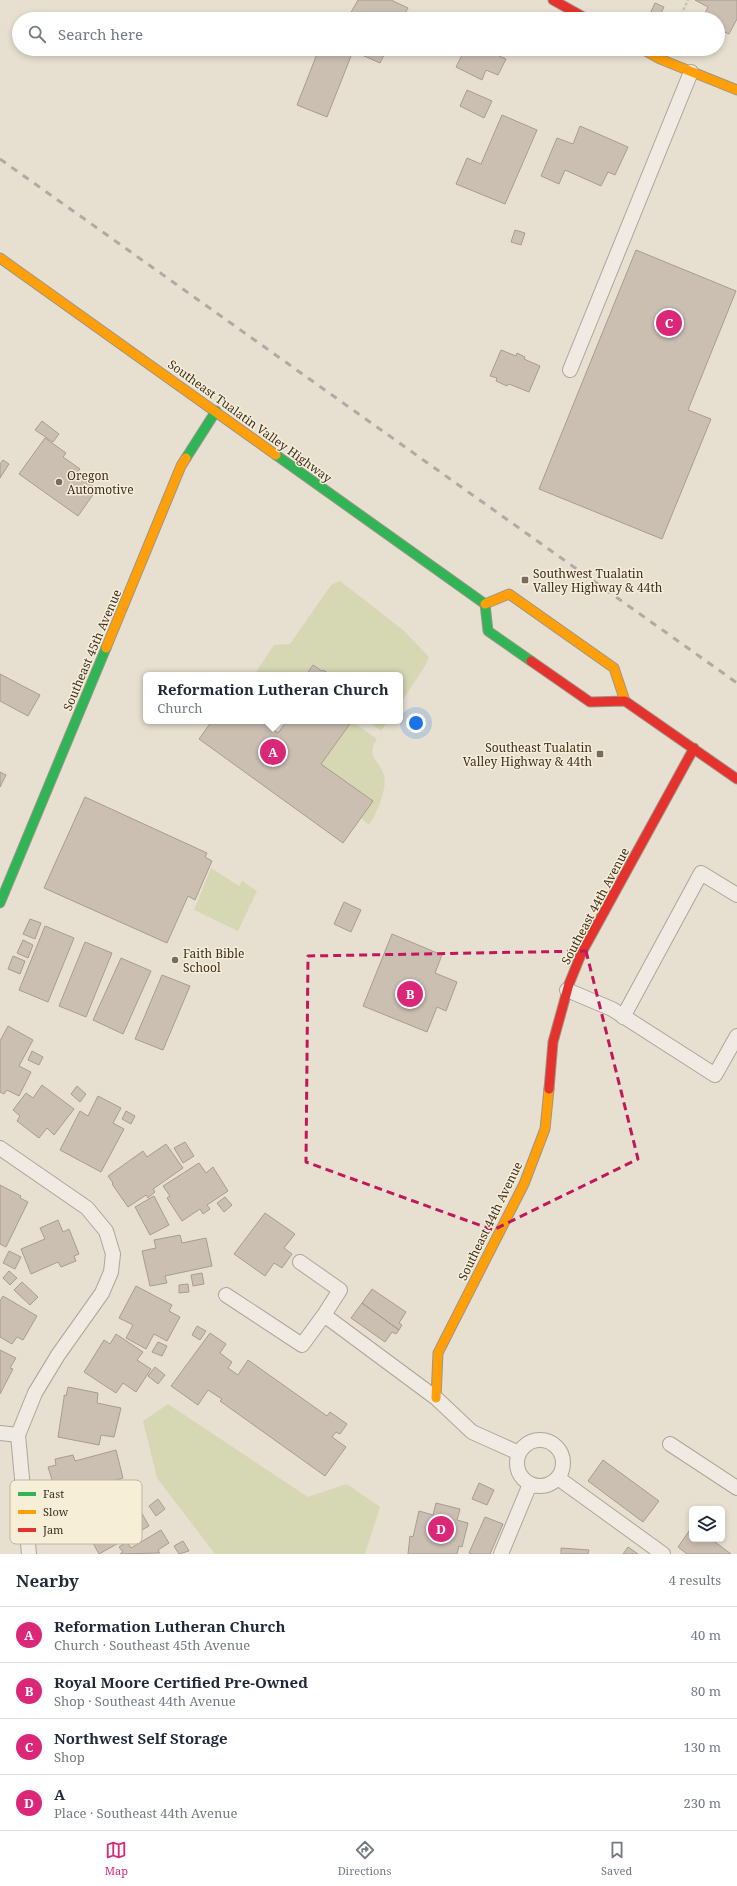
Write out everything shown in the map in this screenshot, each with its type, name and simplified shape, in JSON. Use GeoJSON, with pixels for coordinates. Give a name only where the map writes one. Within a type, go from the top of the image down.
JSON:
{"type":"FeatureCollection","features":[{"type":"Feature","properties":{"kind":"main road"},"geometry":{"type":"LineString","coordinates":[[553,0],[574,12]]}},
{"type":"Feature","properties":{"kind":"main road"},"geometry":{"type":"LineString","coordinates":[[657,56],[691,72],[737,90]]}},
{"type":"Feature","properties":{"kind":"main road","name":"Southeast Tualatin Valley Highway"},"geometry":{"type":"LineString","coordinates":[[0,258],[485,604]]}},
{"type":"Feature","properties":{"kind":"main road","name":"Southeast 45th Avenue"},"geometry":{"type":"LineString","coordinates":[[0,902],[181,466],[216,411]]}},
{"type":"Feature","properties":{"kind":"main road"},"geometry":{"type":"LineString","coordinates":[[625,701],[614,668],[509,594],[485,604],[488,631],[590,702],[625,701],[737,779]]}},
{"type":"Feature","properties":{"kind":"main road","name":"Southeast 44th Avenue"},"geometry":{"type":"LineString","coordinates":[[436,1398],[438,1353],[524,1184],[544,1129],[553,1042],[567,990],[582,952],[694,748]]}},
{"type":"Feature","properties":{"kind":"lane"},"geometry":{"type":"LineString","coordinates":[[570,370],[691,72]]}},
{"type":"Feature","properties":{"kind":"lane"},"geometry":{"type":"LineString","coordinates":[[623,1017],[701,873],[737,895]]}},
{"type":"Feature","properties":{"kind":"lane"},"geometry":{"type":"LineString","coordinates":[[567,990],[612,1009],[715,1075],[737,1036]]}},
{"type":"Feature","properties":{"kind":"lane"},"geometry":{"type":"LineString","coordinates":[[0,1148],[87,1208],[106,1231],[113,1254],[111,1272],[102,1293],[58,1355],[39,1386],[18,1435],[22,1480]]}},
{"type":"Feature","properties":{"kind":"lane"},"geometry":{"type":"LineString","coordinates":[[226,1295],[302,1345],[340,1290],[300,1262]]}},
{"type":"Feature","properties":{"kind":"lane"},"geometry":{"type":"LineString","coordinates":[[324,1315],[436,1398],[472,1432],[519,1453]]}},
{"type":"Feature","properties":{"kind":"lane"},"geometry":{"type":"LineString","coordinates":[[0,1433],[18,1435]]}},
{"type":"Feature","properties":{"kind":"lane"},"geometry":{"type":"LineString","coordinates":[[540,1440],[550,1443],[558,1449],[562,1458],[562,1469],[558,1478],[550,1485],[540,1487],[530,1484],[521,1478],[517,1469],[517,1458],[521,1449],[529,1442],[540,1440]]}},
{"type":"Feature","properties":{"kind":"lane"},"geometry":{"type":"LineString","coordinates":[[670,1444],[737,1488]]}},
{"type":"Feature","properties":{"kind":"lane"},"geometry":{"type":"LineString","coordinates":[[558,1478],[662,1554]]}},
{"type":"Feature","properties":{"kind":"lane"},"geometry":{"type":"LineString","coordinates":[[501,1554],[530,1484]]}},
{"type":"Feature","properties":{"kind":"lane"},"geometry":{"type":"LineString","coordinates":[[28,1544],[29,1554]]}},
{"type":"Feature","properties":{"kind":"path"},"geometry":{"type":"LineString","coordinates":[[682,12],[688,0]]}},
{"type":"Feature","properties":{"kind":"highlighted area"},"geometry":{"type":"Polygon","coordinates":[[[586,951],[638,1159],[493,1230],[306,1162],[308,956],[586,951]]]}},
{"type":"Feature","properties":{"kind":"green space"},"geometry":{"type":"Polygon","coordinates":[[[340,581],[403,630],[429,657],[425,666],[403,699],[403,672],[326,672],[313,665],[307,672],[256,672],[274,645],[290,644],[331,585],[340,581]]]}},
{"type":"Feature","properties":{"kind":"green space"},"geometry":{"type":"Polygon","coordinates":[[[350,724],[356,724],[377,739],[372,750],[374,758],[382,770],[385,780],[383,794],[375,815],[369,825],[361,818],[321,764],[350,724]]]}},
{"type":"Feature","properties":{"kind":"green space"},"geometry":{"type":"Polygon","coordinates":[[[372,724],[386,724],[381,731],[372,724]]]}},
{"type":"Feature","properties":{"kind":"green space"},"geometry":{"type":"Polygon","coordinates":[[[211,868],[239,886],[242,881],[257,891],[238,931],[194,910],[211,868]]]}},
{"type":"Feature","properties":{"kind":"green space"},"geometry":{"type":"Polygon","coordinates":[[[168,1404],[308,1497],[347,1484],[380,1507],[365,1554],[215,1554],[157,1478],[143,1421],[168,1404]]]}},
{"type":"Feature","properties":{"kind":"building"},"geometry":{"type":"Polygon","coordinates":[[[358,0],[391,0],[408,8],[406,12],[351,12],[358,0]]]}},
{"type":"Feature","properties":{"kind":"building"},"geometry":{"type":"Polygon","coordinates":[[[695,0],[737,0],[737,19],[729,34],[725,32],[725,12],[706,12],[708,7],[695,0]]]}},
{"type":"Feature","properties":{"kind":"building"},"geometry":{"type":"Polygon","coordinates":[[[655,3],[664,7],[662,12],[651,12],[655,3]]]}},
{"type":"Feature","properties":{"kind":"building"},"geometry":{"type":"Polygon","coordinates":[[[316,56],[351,56],[327,117],[297,105],[316,56]]]}},
{"type":"Feature","properties":{"kind":"building"},"geometry":{"type":"Polygon","coordinates":[[[364,56],[384,56],[380,63],[364,56]]]}},
{"type":"Feature","properties":{"kind":"building"},"geometry":{"type":"Polygon","coordinates":[[[462,56],[499,56],[506,59],[498,75],[486,70],[482,80],[456,67],[462,56]]]}},
{"type":"Feature","properties":{"kind":"building"},"geometry":{"type":"Polygon","coordinates":[[[467,90],[492,101],[484,118],[460,106],[467,90]]]}},
{"type":"Feature","properties":{"kind":"building"},"geometry":{"type":"Polygon","coordinates":[[[502,115],[537,130],[505,204],[456,184],[467,158],[481,164],[502,115]]]}},
{"type":"Feature","properties":{"kind":"building"},"geometry":{"type":"Polygon","coordinates":[[[580,126],[628,147],[615,175],[608,172],[601,186],[565,170],[559,184],[541,176],[557,138],[573,144],[580,126]]]}},
{"type":"Feature","properties":{"kind":"building"},"geometry":{"type":"Polygon","coordinates":[[[515,230],[525,233],[521,245],[511,242],[515,230]]]}},
{"type":"Feature","properties":{"kind":"building"},"geometry":{"type":"Polygon","coordinates":[[[636,250],[736,291],[688,410],[711,419],[662,539],[539,489],[636,250]]]}},
{"type":"Feature","properties":{"kind":"building"},"geometry":{"type":"Polygon","coordinates":[[[501,350],[516,356],[517,353],[525,357],[524,359],[540,366],[529,392],[509,384],[507,386],[496,381],[497,378],[490,376],[501,350]]]}},
{"type":"Feature","properties":{"kind":"building"},"geometry":{"type":"Polygon","coordinates":[[[42,421],[59,434],[53,442],[35,430],[42,421]]]}},
{"type":"Feature","properties":{"kind":"building","name":"Oregon Automotive"},"geometry":{"type":"Polygon","coordinates":[[[45,438],[66,453],[63,457],[80,469],[76,474],[97,489],[78,516],[19,474],[45,438]]]}},
{"type":"Feature","properties":{"kind":"building"},"geometry":{"type":"Polygon","coordinates":[[[3,460],[9,464],[0,478],[0,464],[3,460]]]}},
{"type":"Feature","properties":{"kind":"building"},"geometry":{"type":"Polygon","coordinates":[[[313,665],[326,672],[308,672],[313,665]]]}},
{"type":"Feature","properties":{"kind":"building"},"geometry":{"type":"Polygon","coordinates":[[[0,674],[40,695],[28,716],[0,701],[0,674]]]}},
{"type":"Feature","properties":{"kind":"building"},"geometry":{"type":"Polygon","coordinates":[[[210,724],[265,724],[278,733],[285,724],[350,724],[321,764],[373,801],[343,843],[199,739],[210,724]]]}},
{"type":"Feature","properties":{"kind":"building"},"geometry":{"type":"Polygon","coordinates":[[[0,772],[6,775],[0,787],[0,772]]]}},
{"type":"Feature","properties":{"kind":"building"},"geometry":{"type":"Polygon","coordinates":[[[85,797],[207,853],[205,857],[212,861],[195,900],[188,896],[167,943],[44,888],[85,797]]]}},
{"type":"Feature","properties":{"kind":"building"},"geometry":{"type":"Polygon","coordinates":[[[344,902],[361,910],[351,932],[334,924],[344,902]]]}},
{"type":"Feature","properties":{"kind":"building"},"geometry":{"type":"Polygon","coordinates":[[[30,919],[41,923],[35,939],[23,934],[30,919]]]}},
{"type":"Feature","properties":{"kind":"building"},"geometry":{"type":"Polygon","coordinates":[[[45,926],[74,938],[48,1002],[19,990],[45,926]]]}},
{"type":"Feature","properties":{"kind":"building"},"geometry":{"type":"Polygon","coordinates":[[[392,934],[442,955],[435,973],[457,982],[446,1011],[437,1007],[427,1032],[363,1006],[392,934]]]}},
{"type":"Feature","properties":{"kind":"building"},"geometry":{"type":"Polygon","coordinates":[[[23,940],[33,945],[28,958],[17,953],[23,940]]]}},
{"type":"Feature","properties":{"kind":"building"},"geometry":{"type":"Polygon","coordinates":[[[85,942],[112,953],[86,1017],[59,1006],[85,942]]]}},
{"type":"Feature","properties":{"kind":"building"},"geometry":{"type":"Polygon","coordinates":[[[13,956],[25,961],[20,974],[8,969],[13,956]]]}},
{"type":"Feature","properties":{"kind":"building"},"geometry":{"type":"Polygon","coordinates":[[[121,958],[151,971],[123,1034],[93,1020],[121,958]]]}},
{"type":"Feature","properties":{"kind":"building"},"geometry":{"type":"Polygon","coordinates":[[[162,975],[190,986],[163,1050],[135,1039],[162,975]]]}},
{"type":"Feature","properties":{"kind":"building"},"geometry":{"type":"Polygon","coordinates":[[[8,1026],[33,1040],[19,1066],[31,1072],[19,1096],[7,1090],[4,1094],[0,1092],[0,1041],[8,1026]]]}},
{"type":"Feature","properties":{"kind":"building"},"geometry":{"type":"Polygon","coordinates":[[[32,1051],[43,1057],[39,1065],[28,1060],[32,1051]]]}},
{"type":"Feature","properties":{"kind":"building"},"geometry":{"type":"Polygon","coordinates":[[[42,1085],[74,1109],[54,1135],[47,1128],[39,1138],[17,1121],[20,1116],[13,1110],[26,1093],[33,1098],[42,1085]]]}},
{"type":"Feature","properties":{"kind":"building"},"geometry":{"type":"Polygon","coordinates":[[[77,1086],[86,1094],[80,1102],[71,1094],[77,1086]]]}},
{"type":"Feature","properties":{"kind":"building"},"geometry":{"type":"Polygon","coordinates":[[[98,1096],[121,1108],[113,1123],[124,1129],[101,1172],[60,1150],[80,1111],[88,1116],[98,1096]]]}},
{"type":"Feature","properties":{"kind":"building"},"geometry":{"type":"Polygon","coordinates":[[[126,1111],[135,1116],[131,1124],[122,1119],[126,1111]]]}},
{"type":"Feature","properties":{"kind":"building"},"geometry":{"type":"Polygon","coordinates":[[[185,1142],[194,1156],[183,1163],[174,1148],[185,1142]]]}},
{"type":"Feature","properties":{"kind":"building"},"geometry":{"type":"Polygon","coordinates":[[[166,1144],[183,1168],[153,1189],[155,1192],[148,1198],[146,1195],[128,1207],[108,1176],[143,1151],[147,1157],[166,1144]]]}},
{"type":"Feature","properties":{"kind":"building"},"geometry":{"type":"Polygon","coordinates":[[[199,1163],[206,1173],[213,1167],[228,1191],[207,1205],[210,1209],[203,1214],[200,1209],[182,1221],[167,1198],[170,1196],[163,1186],[199,1163]]]}},
{"type":"Feature","properties":{"kind":"building"},"geometry":{"type":"Polygon","coordinates":[[[0,1185],[21,1196],[20,1198],[28,1202],[6,1247],[0,1244],[0,1185]]]}},
{"type":"Feature","properties":{"kind":"building"},"geometry":{"type":"Polygon","coordinates":[[[154,1196],[169,1225],[150,1235],[135,1207],[154,1196]]]}},
{"type":"Feature","properties":{"kind":"building"},"geometry":{"type":"Polygon","coordinates":[[[225,1197],[232,1205],[224,1212],[217,1203],[225,1197]]]}},
{"type":"Feature","properties":{"kind":"building"},"geometry":{"type":"Polygon","coordinates":[[[265,1213],[295,1234],[284,1248],[292,1254],[282,1268],[274,1263],[265,1276],[234,1254],[265,1213]]]}},
{"type":"Feature","properties":{"kind":"building"},"geometry":{"type":"Polygon","coordinates":[[[58,1220],[63,1232],[69,1229],[79,1254],[74,1256],[76,1261],[61,1267],[58,1262],[31,1274],[21,1249],[45,1239],[40,1228],[58,1220]]]}},
{"type":"Feature","properties":{"kind":"building"},"geometry":{"type":"Polygon","coordinates":[[[180,1235],[182,1243],[206,1238],[212,1266],[165,1276],[167,1283],[150,1286],[142,1251],[156,1248],[154,1240],[180,1235]]]}},
{"type":"Feature","properties":{"kind":"building"},"geometry":{"type":"Polygon","coordinates":[[[9,1251],[21,1257],[15,1269],[3,1263],[9,1251]]]}},
{"type":"Feature","properties":{"kind":"building"},"geometry":{"type":"Polygon","coordinates":[[[9,1271],[17,1278],[10,1285],[3,1278],[9,1271]]]}},
{"type":"Feature","properties":{"kind":"building"},"geometry":{"type":"Polygon","coordinates":[[[202,1273],[204,1284],[193,1286],[191,1275],[202,1273]]]}},
{"type":"Feature","properties":{"kind":"building"},"geometry":{"type":"Polygon","coordinates":[[[22,1282],[38,1297],[30,1305],[14,1290],[22,1282]]]}},
{"type":"Feature","properties":{"kind":"building"},"geometry":{"type":"Polygon","coordinates":[[[188,1284],[189,1292],[179,1293],[179,1285],[188,1284]]]}},
{"type":"Feature","properties":{"kind":"building"},"geometry":{"type":"Polygon","coordinates":[[[136,1286],[172,1305],[169,1311],[180,1317],[167,1341],[154,1334],[146,1349],[126,1338],[133,1325],[119,1318],[136,1286]]]}},
{"type":"Feature","properties":{"kind":"building"},"geometry":{"type":"Polygon","coordinates":[[[372,1289],[406,1312],[399,1323],[402,1325],[399,1330],[362,1303],[372,1289]]]}},
{"type":"Feature","properties":{"kind":"building"},"geometry":{"type":"Polygon","coordinates":[[[3,1296],[37,1316],[23,1340],[17,1337],[12,1344],[0,1337],[0,1301],[3,1296]]]}},
{"type":"Feature","properties":{"kind":"building"},"geometry":{"type":"Polygon","coordinates":[[[362,1303],[399,1330],[396,1334],[392,1332],[385,1342],[351,1318],[362,1303]]]}},
{"type":"Feature","properties":{"kind":"building"},"geometry":{"type":"Polygon","coordinates":[[[197,1326],[206,1331],[200,1340],[192,1335],[197,1326]]]}},
{"type":"Feature","properties":{"kind":"building"},"geometry":{"type":"Polygon","coordinates":[[[210,1333],[226,1344],[220,1353],[232,1362],[228,1368],[238,1375],[248,1360],[327,1416],[330,1412],[347,1424],[340,1434],[336,1432],[332,1437],[346,1447],[325,1476],[220,1401],[222,1399],[208,1390],[198,1405],[171,1386],[210,1333]]]}},
{"type":"Feature","properties":{"kind":"building"},"geometry":{"type":"Polygon","coordinates":[[[116,1334],[143,1352],[137,1360],[151,1369],[136,1392],[123,1383],[116,1393],[84,1372],[104,1340],[110,1344],[116,1334]]]}},
{"type":"Feature","properties":{"kind":"building"},"geometry":{"type":"Polygon","coordinates":[[[158,1342],[167,1346],[162,1356],[152,1352],[158,1342]]]}},
{"type":"Feature","properties":{"kind":"building"},"geometry":{"type":"Polygon","coordinates":[[[0,1350],[16,1358],[10,1368],[13,1369],[0,1394],[0,1350]]]}},
{"type":"Feature","properties":{"kind":"building"},"geometry":{"type":"Polygon","coordinates":[[[155,1367],[165,1375],[158,1384],[148,1376],[155,1367]]]}},
{"type":"Feature","properties":{"kind":"building"},"geometry":{"type":"Polygon","coordinates":[[[68,1387],[98,1393],[97,1403],[121,1408],[114,1437],[101,1435],[99,1445],[58,1437],[64,1395],[66,1396],[68,1387]]]}},
{"type":"Feature","properties":{"kind":"building"},"geometry":{"type":"Polygon","coordinates":[[[116,1450],[123,1478],[116,1480],[52,1480],[48,1467],[56,1465],[55,1459],[73,1455],[75,1461],[116,1450]]]}},
{"type":"Feature","properties":{"kind":"building"},"geometry":{"type":"Polygon","coordinates":[[[603,1460],[659,1501],[643,1522],[588,1481],[603,1460]]]}},
{"type":"Feature","properties":{"kind":"building"},"geometry":{"type":"Polygon","coordinates":[[[479,1483],[494,1490],[487,1505],[472,1499],[479,1483]]]}},
{"type":"Feature","properties":{"kind":"building"},"geometry":{"type":"Polygon","coordinates":[[[158,1499],[165,1509],[156,1516],[149,1506],[158,1499]]]}},
{"type":"Feature","properties":{"kind":"building"},"geometry":{"type":"Polygon","coordinates":[[[436,1503],[460,1509],[457,1520],[468,1523],[462,1547],[459,1546],[457,1554],[408,1554],[410,1536],[413,1537],[419,1511],[433,1515],[436,1503]]]}},
{"type":"Feature","properties":{"kind":"building"},"geometry":{"type":"Polygon","coordinates":[[[142,1513],[149,1526],[142,1530],[142,1513]]]}},
{"type":"Feature","properties":{"kind":"building"},"geometry":{"type":"Polygon","coordinates":[[[485,1517],[503,1524],[490,1554],[469,1553],[485,1517]]]}},
{"type":"Feature","properties":{"kind":"building"},"geometry":{"type":"Polygon","coordinates":[[[161,1530],[169,1543],[158,1550],[160,1553],[120,1554],[123,1552],[119,1547],[124,1544],[128,1544],[131,1548],[138,1544],[142,1544],[142,1541],[161,1530]]]}},
{"type":"Feature","properties":{"kind":"building"},"geometry":{"type":"Polygon","coordinates":[[[689,1531],[689,1542],[715,1542],[731,1554],[687,1554],[678,1547],[689,1531]]]}},
{"type":"Feature","properties":{"kind":"building"},"geometry":{"type":"Polygon","coordinates":[[[183,1541],[189,1551],[179,1554],[174,1546],[183,1541]]]}},
{"type":"Feature","properties":{"kind":"building"},"geometry":{"type":"Polygon","coordinates":[[[94,1544],[117,1544],[99,1554],[94,1544]]]}},
{"type":"Feature","properties":{"kind":"building"},"geometry":{"type":"Polygon","coordinates":[[[628,1547],[638,1554],[623,1554],[628,1547]]]}},
{"type":"Feature","properties":{"kind":"building"},"geometry":{"type":"Polygon","coordinates":[[[561,1548],[589,1550],[588,1554],[561,1554],[561,1548]]]}},
{"type":"Feature","properties":{"kind":"railway"},"geometry":{"type":"LineString","coordinates":[[0,159],[737,683]]}},
{"type":"Feature","properties":{"kind":"traffic: fast"},"geometry":{"type":"LineString","coordinates":[[186,458],[216,411]]}},
{"type":"Feature","properties":{"kind":"traffic: fast"},"geometry":{"type":"LineString","coordinates":[[276,455],[485,604],[488,631],[531,661]]}},
{"type":"Feature","properties":{"kind":"traffic: fast"},"geometry":{"type":"LineString","coordinates":[[0,903],[106,648]]}},
{"type":"Feature","properties":{"kind":"traffic: slow"},"geometry":{"type":"LineString","coordinates":[[655,56],[737,90]]}},
{"type":"Feature","properties":{"kind":"traffic: slow"},"geometry":{"type":"LineString","coordinates":[[0,258],[276,455]]}},
{"type":"Feature","properties":{"kind":"traffic: slow"},"geometry":{"type":"LineString","coordinates":[[106,648],[181,466],[186,458]]}},
{"type":"Feature","properties":{"kind":"traffic: slow"},"geometry":{"type":"LineString","coordinates":[[485,604],[509,594],[614,668],[625,701]]}},
{"type":"Feature","properties":{"kind":"traffic: slow"},"geometry":{"type":"LineString","coordinates":[[436,1398],[438,1353],[524,1184],[545,1129],[549,1089]]}},
{"type":"Feature","properties":{"kind":"traffic: jam"},"geometry":{"type":"LineString","coordinates":[[553,0],[574,12]]}},
{"type":"Feature","properties":{"kind":"traffic: jam"},"geometry":{"type":"LineString","coordinates":[[531,661],[590,702],[625,701],[737,779]]}},
{"type":"Feature","properties":{"kind":"traffic: jam"},"geometry":{"type":"LineString","coordinates":[[549,1089],[553,1042],[569,984],[582,952],[694,748]]}},
{"type":"Feature","properties":{"kind":"place","name":"Northwest Self Storage"},"geometry":{"type":"Point","coordinates":[669,323]}},
{"type":"Feature","properties":{"kind":"place","name":"Oregon Automotive"},"geometry":{"type":"Point","coordinates":[59,482]}},
{"type":"Feature","properties":{"kind":"place","name":"Southwest Tualatin Valley Highway & 44th"},"geometry":{"type":"Point","coordinates":[525,580]}},
{"type":"Feature","properties":{"kind":"place","name":"Reformation Lutheran Church"},"geometry":{"type":"Point","coordinates":[273,752]}},
{"type":"Feature","properties":{"kind":"place","name":"Southeast Tualatin Valley Highway & 44th"},"geometry":{"type":"Point","coordinates":[600,754]}},
{"type":"Feature","properties":{"kind":"place","name":"Faith Bible School"},"geometry":{"type":"Point","coordinates":[175,960]}},
{"type":"Feature","properties":{"kind":"place","name":"Royal Moore Certified Pre-Owned"},"geometry":{"type":"Point","coordinates":[410,994]}},
{"type":"Feature","properties":{"kind":"place","name":"A"},"geometry":{"type":"Point","coordinates":[441,1529]}}]}
